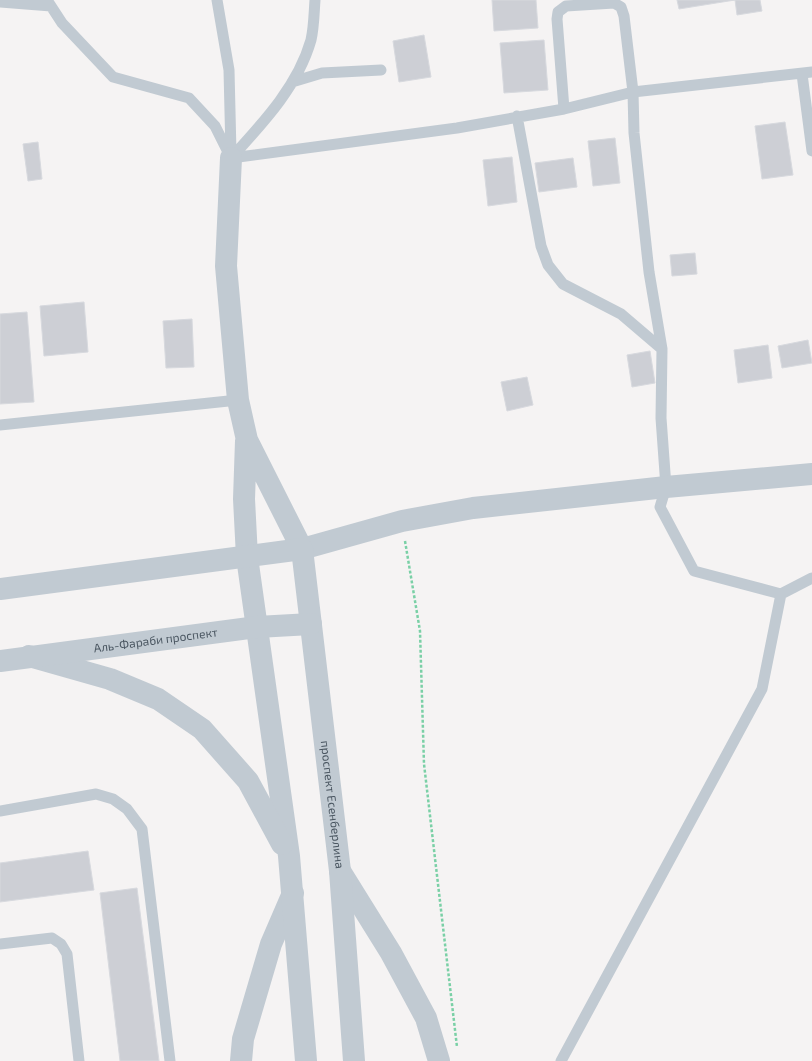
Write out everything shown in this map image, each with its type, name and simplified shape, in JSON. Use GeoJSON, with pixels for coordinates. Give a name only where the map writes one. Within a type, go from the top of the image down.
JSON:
{"type":"FeatureCollection","features":[{"type":"Feature","properties":{"kind":"street"},"geometry":{"type":"LineString","coordinates":[[231,158],[226,266],[238,400],[246,440],[244,499],[247,557],[289,856],[306,1061]]}},
{"type":"Feature","properties":{"kind":"street"},"geometry":{"type":"LineString","coordinates":[[246,440],[302,549]]}},
{"type":"Feature","properties":{"kind":"street"},"geometry":{"type":"LineString","coordinates":[[4,587],[302,549],[402,521],[473,508],[666,487],[812,474]]}},
{"type":"Feature","properties":{"kind":"street","name":"проспект Есенберлина"},"geometry":{"type":"LineString","coordinates":[[302,549],[340,871],[354,1061]]}},
{"type":"Feature","properties":{"kind":"street","name":"Аль-Фараби проспект"},"geometry":{"type":"LineString","coordinates":[[0,661],[28,656],[257,627],[311,624]]}},
{"type":"Feature","properties":{"kind":"street"},"geometry":{"type":"LineString","coordinates":[[28,656],[110,679],[151,696],[202,729],[248,781],[289,856]]}},
{"type":"Feature","properties":{"kind":"street"},"geometry":{"type":"LineString","coordinates":[[340,871],[391,953],[426,1018],[440,1061]]}},
{"type":"Feature","properties":{"kind":"street"},"geometry":{"type":"LineString","coordinates":[[241,1061],[243,1039],[271,944],[293,892]]}},
{"type":"Feature","properties":{"kind":"lane"},"geometry":{"type":"LineString","coordinates":[[217,0],[229,70],[231,158]]}},
{"type":"Feature","properties":{"kind":"lane"},"geometry":{"type":"LineString","coordinates":[[231,158],[268,117],[292,82],[302,64],[311,38],[316,0]]}},
{"type":"Feature","properties":{"kind":"lane"},"geometry":{"type":"LineString","coordinates":[[0,2],[49,3],[62,23],[113,77],[143,84],[189,98],[215,126],[231,158]]}},
{"type":"Feature","properties":{"kind":"lane"},"geometry":{"type":"LineString","coordinates":[[564,109],[557,19],[558,12],[566,6],[614,3],[621,7],[624,16],[633,92],[634,133],[648,257],[662,349],[661,418],[666,487],[660,507],[694,571],[781,594],[812,578]]}},
{"type":"Feature","properties":{"kind":"lane"},"geometry":{"type":"LineString","coordinates":[[292,82],[322,73],[381,70]]}},
{"type":"Feature","properties":{"kind":"lane"},"geometry":{"type":"LineString","coordinates":[[231,158],[457,128],[517,116],[564,109],[633,92],[807,73],[812,150]]}},
{"type":"Feature","properties":{"kind":"lane"},"geometry":{"type":"LineString","coordinates":[[517,116],[540,246],[548,265],[563,284],[621,314],[662,349]]}},
{"type":"Feature","properties":{"kind":"lane"},"geometry":{"type":"LineString","coordinates":[[0,425],[238,400]]}},
{"type":"Feature","properties":{"kind":"lane"},"geometry":{"type":"LineString","coordinates":[[560,1061],[762,689],[781,594]]}},
{"type":"Feature","properties":{"kind":"lane"},"geometry":{"type":"LineString","coordinates":[[0,811],[96,794],[113,799],[127,809],[142,830],[170,1061]]}},
{"type":"Feature","properties":{"kind":"lane"},"geometry":{"type":"LineString","coordinates":[[0,944],[52,938],[61,944],[67,954],[78,1061]]}},
{"type":"Feature","properties":{"kind":"path"},"geometry":{"type":"LineString","coordinates":[[402,521],[420,631],[424,764],[457,1049]]}},
{"type":"Feature","properties":{"kind":"building"},"geometry":{"type":"Polygon","coordinates":[[[492,0],[536,0],[538,28],[494,31],[492,0]]]}},
{"type":"Feature","properties":{"kind":"building"},"geometry":{"type":"Polygon","coordinates":[[[677,0],[735,0],[679,9],[677,0]]]}},
{"type":"Feature","properties":{"kind":"building"},"geometry":{"type":"Polygon","coordinates":[[[735,0],[760,0],[762,11],[737,15],[735,0]]]}},
{"type":"Feature","properties":{"kind":"building"},"geometry":{"type":"Polygon","coordinates":[[[424,35],[431,77],[399,82],[393,41],[424,35]]]}},
{"type":"Feature","properties":{"kind":"building"},"geometry":{"type":"Polygon","coordinates":[[[544,40],[548,90],[504,93],[500,43],[544,40]]]}},
{"type":"Feature","properties":{"kind":"building"},"geometry":{"type":"Polygon","coordinates":[[[785,122],[793,175],[762,179],[755,126],[785,122]]]}},
{"type":"Feature","properties":{"kind":"building"},"geometry":{"type":"Polygon","coordinates":[[[615,138],[620,183],[593,186],[588,141],[615,138]]]}},
{"type":"Feature","properties":{"kind":"building"},"geometry":{"type":"Polygon","coordinates":[[[38,142],[42,179],[28,181],[23,144],[38,142]]]}},
{"type":"Feature","properties":{"kind":"building"},"geometry":{"type":"Polygon","coordinates":[[[512,157],[517,202],[488,206],[483,160],[512,157]]]}},
{"type":"Feature","properties":{"kind":"building"},"geometry":{"type":"Polygon","coordinates":[[[573,158],[577,187],[539,192],[535,163],[573,158]]]}},
{"type":"Feature","properties":{"kind":"building"},"geometry":{"type":"Polygon","coordinates":[[[695,253],[697,274],[672,276],[670,255],[695,253]]]}},
{"type":"Feature","properties":{"kind":"building"},"geometry":{"type":"Polygon","coordinates":[[[84,302],[88,352],[44,356],[40,306],[84,302]]]}},
{"type":"Feature","properties":{"kind":"building"},"geometry":{"type":"Polygon","coordinates":[[[27,312],[34,402],[0,404],[0,314],[27,312]]]}},
{"type":"Feature","properties":{"kind":"building"},"geometry":{"type":"Polygon","coordinates":[[[192,319],[194,367],[166,368],[163,321],[192,319]]]}},
{"type":"Feature","properties":{"kind":"building"},"geometry":{"type":"Polygon","coordinates":[[[808,340],[812,363],[782,368],[778,346],[808,340]]]}},
{"type":"Feature","properties":{"kind":"building"},"geometry":{"type":"Polygon","coordinates":[[[768,345],[772,378],[738,383],[734,350],[768,345]]]}},
{"type":"Feature","properties":{"kind":"building"},"geometry":{"type":"Polygon","coordinates":[[[650,351],[655,383],[632,387],[627,355],[650,351]]]}},
{"type":"Feature","properties":{"kind":"building"},"geometry":{"type":"Polygon","coordinates":[[[527,377],[533,405],[507,411],[501,382],[527,377]]]}},
{"type":"Feature","properties":{"kind":"building"},"geometry":{"type":"Polygon","coordinates":[[[88,851],[94,890],[0,902],[0,863],[88,851]]]}},
{"type":"Feature","properties":{"kind":"building"},"geometry":{"type":"Polygon","coordinates":[[[137,888],[159,1061],[120,1061],[100,893],[137,888]]]}}]}
